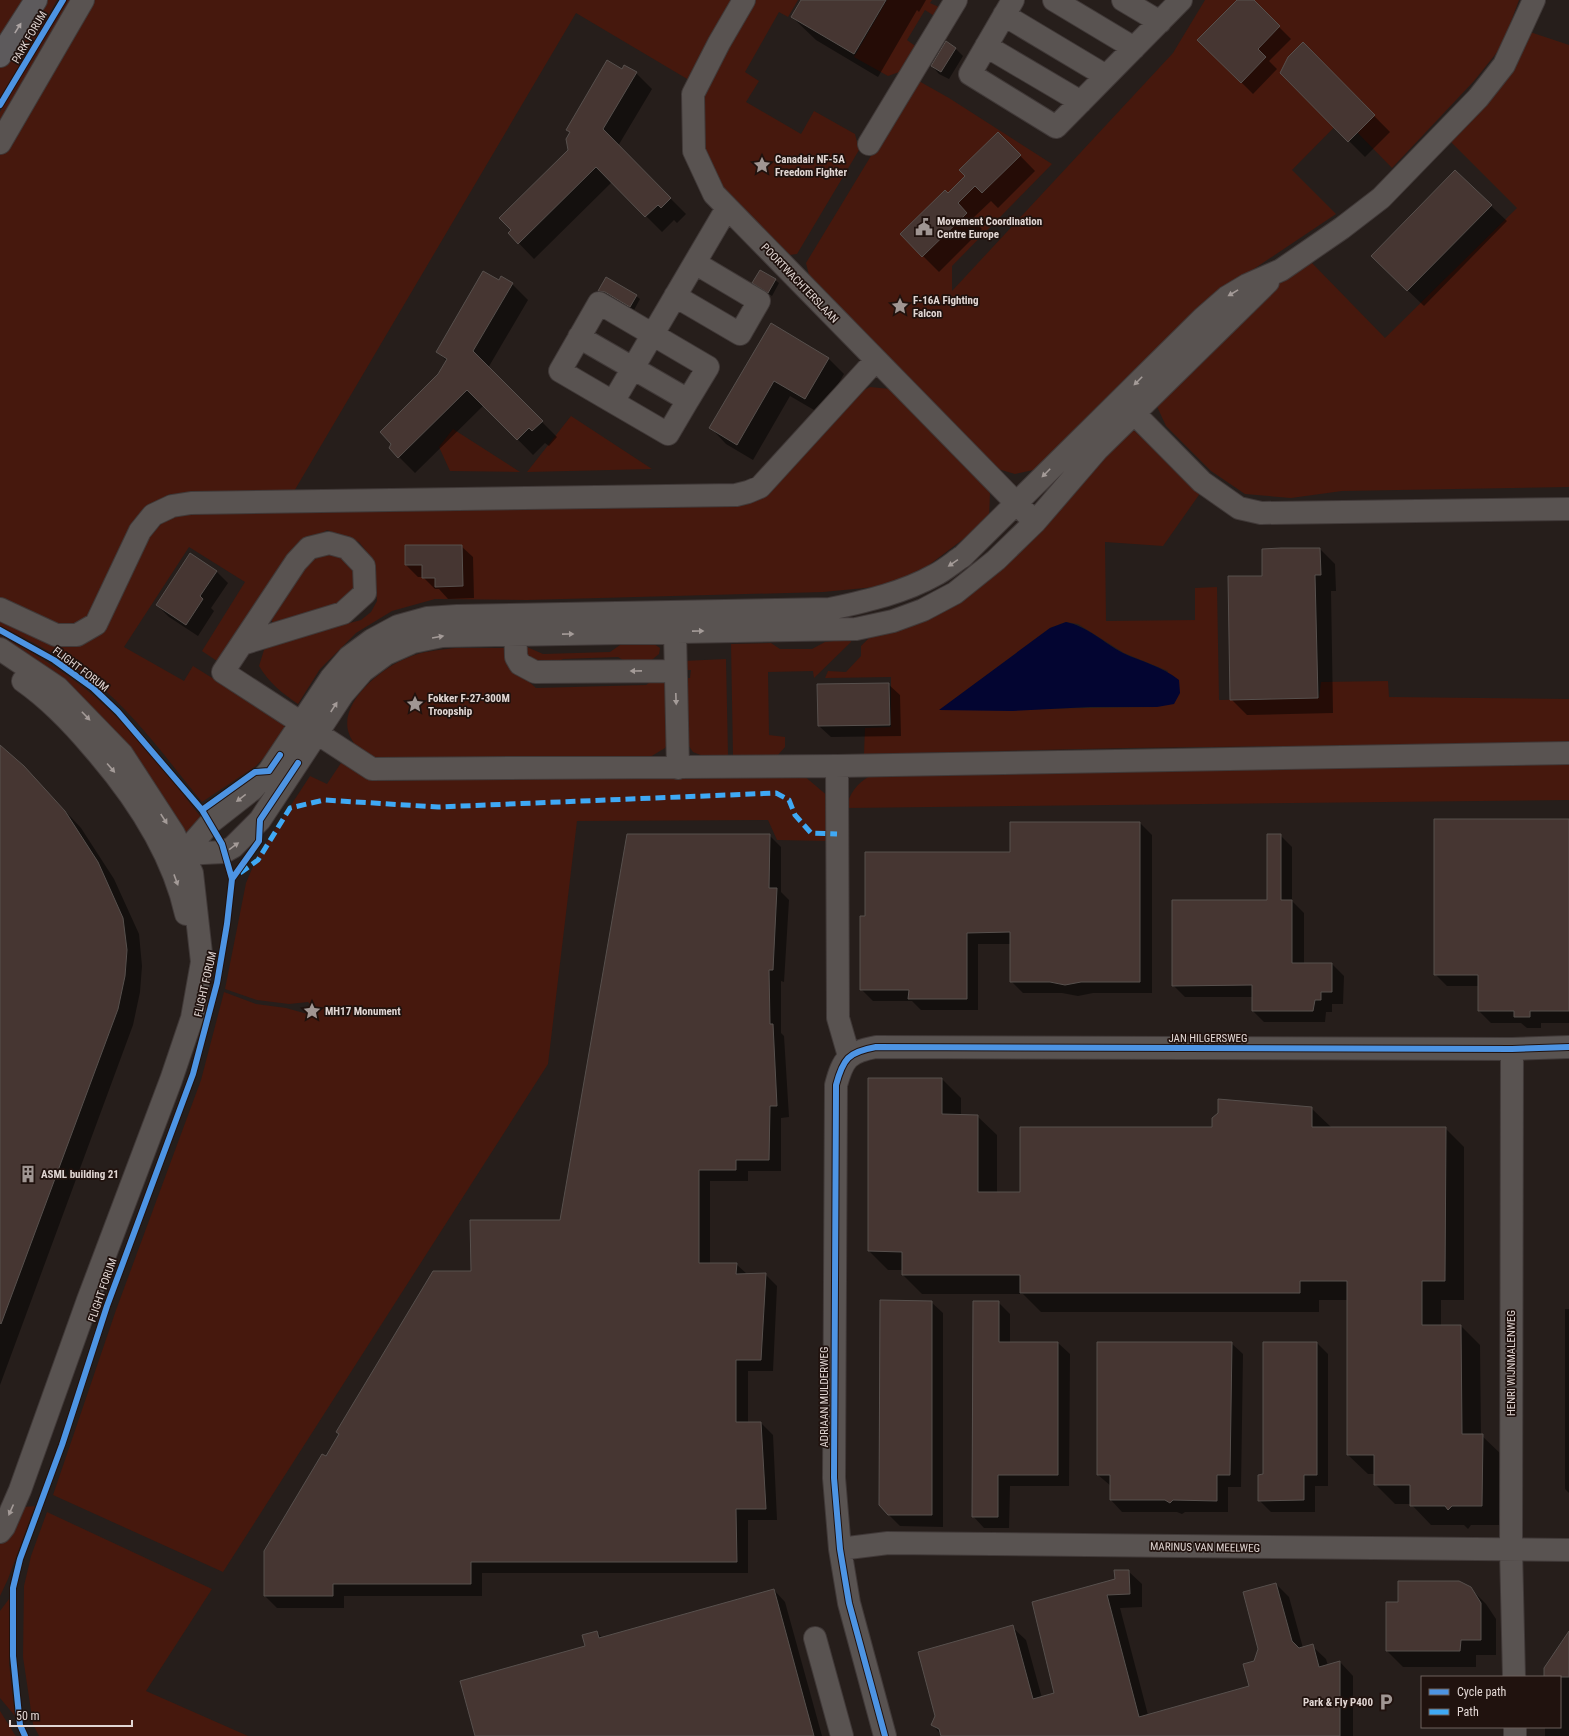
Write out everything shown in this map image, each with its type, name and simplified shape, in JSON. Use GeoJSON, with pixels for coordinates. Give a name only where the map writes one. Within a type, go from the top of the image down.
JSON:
{"type":"FeatureCollection","features":[{"type":"Feature","properties":{"kind":"main road","name":"PARK FORUM"},"geometry":{"type":"LineString","coordinates":[[0,56],[36,0]]}},
{"type":"Feature","properties":{"kind":"street"},"geometry":{"type":"LineString","coordinates":[[0,143],[83,0]]}},
{"type":"Feature","properties":{"kind":"street","name":"POORTWACHTERSLAAN"},"geometry":{"type":"LineString","coordinates":[[744,0],[719,43],[693,94],[694,151],[714,194],[1035,522]]}},
{"type":"Feature","properties":{"kind":"street"},"geometry":{"type":"LineString","coordinates":[[869,144],[956,0]]}},
{"type":"Feature","properties":{"kind":"street"},"geometry":{"type":"LineString","coordinates":[[1054,0],[1134,48]]}},
{"type":"Feature","properties":{"kind":"street"},"geometry":{"type":"LineString","coordinates":[[1123,0],[1160,22]]}},
{"type":"Feature","properties":{"kind":"street"},"geometry":{"type":"LineString","coordinates":[[1106,76],[1008,7],[970,74],[1056,128],[1181,0]]}},
{"type":"Feature","properties":{"kind":"street"},"geometry":{"type":"LineString","coordinates":[[515,625],[675,632],[856,628],[893,621],[923,610],[955,593],[996,560],[1035,522],[1097,450],[1127,406],[1203,318],[1226,297],[1247,285],[1281,270],[1342,228],[1382,198],[1478,98],[1504,65],[1534,0]]}},
{"type":"Feature","properties":{"kind":"street"},"geometry":{"type":"LineString","coordinates":[[986,46],[1081,102]]}},
{"type":"Feature","properties":{"kind":"street"},"geometry":{"type":"LineString","coordinates":[[613,402],[727,208]]}},
{"type":"Feature","properties":{"kind":"street"},"geometry":{"type":"LineString","coordinates":[[675,296],[740,334],[759,301],[695,263]]}},
{"type":"Feature","properties":{"kind":"street"},"geometry":{"type":"LineString","coordinates":[[599,303],[708,367],[668,434],[560,371],[579,337],[599,303]]}},
{"type":"Feature","properties":{"kind":"street"},"geometry":{"type":"LineString","coordinates":[[579,337],[688,400]]}},
{"type":"Feature","properties":{"kind":"street"},"geometry":{"type":"LineString","coordinates":[[0,609],[56,635],[77,635],[96,624],[140,531],[153,515],[172,506],[178,505],[206,502],[736,495],[748,492],[760,487],[876,360]]}},
{"type":"Feature","properties":{"kind":"street"},"geometry":{"type":"LineString","coordinates":[[183,854],[224,852],[233,847],[260,820],[289,759],[308,729],[343,694],[363,671],[386,654],[413,642],[515,625],[830,609],[877,598],[906,589],[935,575],[963,556],[1016,503],[1127,406]]}},
{"type":"Feature","properties":{"kind":"street"},"geometry":{"type":"LineString","coordinates":[[1127,406],[1202,482],[1239,508],[1261,513],[1569,508]]}},
{"type":"Feature","properties":{"kind":"street"},"geometry":{"type":"LineString","coordinates":[[242,644],[343,613],[365,593],[364,566],[347,548],[329,543],[309,548],[296,562],[223,672],[308,729],[372,769],[837,766],[1569,753]]}},
{"type":"Feature","properties":{"kind":"street"},"geometry":{"type":"LineString","coordinates":[[515,625],[516,657],[520,664],[535,672],[675,670]]}},
{"type":"Feature","properties":{"kind":"street"},"geometry":{"type":"LineString","coordinates":[[675,632],[678,768]]}},
{"type":"Feature","properties":{"kind":"street","name":"FLIGHT FORUM"},"geometry":{"type":"LineString","coordinates":[[0,649],[58,688],[122,754],[174,834],[192,873],[196,968],[192,1018],[171,1080],[88,1300],[20,1490],[9,1516],[0,1532]]}},
{"type":"Feature","properties":{"kind":"street","name":"FLIGHT FORUM"},"geometry":{"type":"LineString","coordinates":[[0,666],[41,694],[67,719],[120,779],[147,818],[169,860],[183,900],[196,968],[157,1087],[15,1470],[0,1500]]}},
{"type":"Feature","properties":{"kind":"street","name":"FLIGHT FORUM"},"geometry":{"type":"LineString","coordinates":[[28,685],[58,688]]}},
{"type":"Feature","properties":{"kind":"street","name":"FLIGHT FORUM"},"geometry":{"type":"LineString","coordinates":[[58,688],[67,719]]}},
{"type":"Feature","properties":{"kind":"street"},"geometry":{"type":"LineString","coordinates":[[183,854],[211,822],[254,789],[269,771],[289,759]]}},
{"type":"Feature","properties":{"kind":"street"},"geometry":{"type":"LineString","coordinates":[[837,766],[838,1018],[849,1056]]}},
{"type":"Feature","properties":{"kind":"street","name":"JAN HILGERSWEG"},"geometry":{"type":"LineString","coordinates":[[849,1056],[861,1049],[876,1047],[1512,1049],[1569,1047]]}},
{"type":"Feature","properties":{"kind":"street","name":"HENRI WIJNMALENWEG"},"geometry":{"type":"LineString","coordinates":[[1512,1049],[1511,1550],[1514,1676]]}},
{"type":"Feature","properties":{"kind":"street","name":"ADRIAAN MULDERWEG"},"geometry":{"type":"LineString","coordinates":[[849,1056],[843,1063],[836,1085],[834,1478],[840,1549],[849,1603],[885,1736]]}},
{"type":"Feature","properties":{"kind":"street","name":"MARINUS VAN MEELWEG"},"geometry":{"type":"LineString","coordinates":[[840,1549],[888,1543],[1569,1550]]}},
{"type":"Feature","properties":{"kind":"street"},"geometry":{"type":"LineString","coordinates":[[816,1638],[842,1736]]}},
{"type":"Feature","properties":{"kind":"shaded area"},"geometry":{"type":"Polygon","coordinates":[[[0,0],[29,0],[0,44],[0,0]]]}},
{"type":"Feature","properties":{"kind":"shaded area"},"geometry":{"type":"Polygon","coordinates":[[[42,0],[57,0],[20,67],[0,98],[0,64],[42,0]]]}},
{"type":"Feature","properties":{"kind":"shaded area"},"geometry":{"type":"Polygon","coordinates":[[[65,0],[78,0],[0,132],[0,112],[65,0]]]}},
{"type":"Feature","properties":{"kind":"shaded area"},"geometry":{"type":"Polygon","coordinates":[[[87,0],[736,0],[694,83],[576,13],[293,493],[170,494],[150,504],[138,517],[91,615],[74,625],[53,623],[0,599],[0,149],[87,0]]]}},
{"type":"Feature","properties":{"kind":"shaded area"},"geometry":{"type":"Polygon","coordinates":[[[753,0],[798,0],[788,17],[779,12],[745,72],[759,81],[746,102],[801,134],[814,111],[855,134],[859,150],[797,254],[781,256],[726,197],[702,146],[703,99],[753,0]]]}},
{"type":"Feature","properties":{"kind":"shaded area"},"geometry":{"type":"Polygon","coordinates":[[[887,0],[932,0],[930,3],[941,8],[936,17],[925,10],[907,40],[918,48],[905,70],[888,76],[854,57],[887,0]]]}},
{"type":"Feature","properties":{"kind":"shaded area"},"geometry":{"type":"Polygon","coordinates":[[[1205,0],[1519,0],[1502,46],[1474,81],[1392,168],[1354,129],[1362,99],[1292,170],[1336,214],[1227,287],[1038,469],[1015,474],[998,469],[811,283],[806,263],[917,80],[949,98],[1052,164],[952,266],[952,291],[1173,53],[1205,0]]]}},
{"type":"Feature","properties":{"kind":"shaded area"},"geometry":{"type":"Polygon","coordinates":[[[1527,31],[1569,45],[1569,487],[1342,491],[1291,498],[1245,494],[1211,471],[1166,426],[1154,400],[1273,287],[1302,262],[1312,263],[1385,338],[1517,208],[1449,140],[1527,31]]]}},
{"type":"Feature","properties":{"kind":"shaded area"},"geometry":{"type":"Polygon","coordinates":[[[870,387],[891,389],[980,478],[990,493],[989,517],[978,528],[929,565],[886,586],[823,592],[527,600],[435,599],[392,611],[356,633],[320,669],[298,704],[276,687],[267,678],[259,666],[264,650],[279,642],[361,620],[371,612],[377,601],[374,561],[359,542],[327,530],[297,547],[220,663],[202,651],[245,582],[189,547],[124,647],[184,681],[193,666],[286,724],[268,753],[256,766],[202,802],[138,723],[110,695],[95,682],[61,658],[0,626],[0,616],[68,645],[148,539],[163,522],[184,512],[745,501],[854,395],[870,387]]]}},
{"type":"Feature","properties":{"kind":"shaded area"},"geometry":{"type":"Polygon","coordinates":[[[571,416],[652,469],[527,472],[571,416]]]}},
{"type":"Feature","properties":{"kind":"shaded area"},"geometry":{"type":"Polygon","coordinates":[[[1129,426],[1201,492],[1163,546],[1105,542],[1106,621],[1195,620],[1195,588],[1217,587],[1219,700],[1319,698],[1321,682],[1388,681],[1389,697],[1569,699],[1569,743],[1128,748],[864,754],[865,728],[891,727],[891,677],[825,678],[828,671],[846,672],[861,656],[861,646],[871,636],[915,622],[1129,426]],[[1066,622],[1050,628],[940,710],[1156,707],[1168,671],[1124,653],[1078,624],[1066,622]]]}},
{"type":"Feature","properties":{"kind":"shaded area"},"geometry":{"type":"Polygon","coordinates":[[[453,429],[520,472],[450,471],[439,447],[453,429]]]}},
{"type":"Feature","properties":{"kind":"shaded area"},"geometry":{"type":"Polygon","coordinates":[[[325,553],[339,555],[355,573],[355,588],[341,604],[273,626],[271,617],[306,565],[325,553]]]}},
{"type":"Feature","properties":{"kind":"shaded area"},"geometry":{"type":"Polygon","coordinates":[[[1066,622],[1081,627],[1123,653],[1166,671],[1179,680],[1180,693],[1174,704],[1157,707],[1090,707],[1012,711],[939,710],[1050,628],[1066,622]]]}},
{"type":"Feature","properties":{"kind":"shaded area"},"geometry":{"type":"Polygon","coordinates":[[[0,636],[34,654],[56,668],[78,683],[104,705],[149,753],[204,821],[190,834],[179,827],[0,642],[0,636]]]}},
{"type":"Feature","properties":{"kind":"shaded area"},"geometry":{"type":"Polygon","coordinates":[[[851,639],[851,642],[814,678],[813,671],[768,672],[769,735],[785,737],[785,747],[777,756],[733,756],[731,644],[771,643],[780,649],[812,649],[825,642],[851,639]]]}},
{"type":"Feature","properties":{"kind":"shaded area"},"geometry":{"type":"Polygon","coordinates":[[[654,644],[660,648],[659,654],[648,663],[630,664],[618,657],[563,659],[558,662],[539,664],[525,658],[527,647],[543,654],[610,652],[620,645],[654,644]]]}},
{"type":"Feature","properties":{"kind":"shaded area"},"geometry":{"type":"Polygon","coordinates":[[[455,648],[504,648],[507,662],[536,688],[646,685],[656,678],[671,678],[672,735],[665,748],[650,757],[387,763],[360,752],[352,740],[347,728],[348,715],[353,703],[372,680],[396,663],[407,658],[425,652],[455,648]]]}},
{"type":"Feature","properties":{"kind":"shaded area"},"geometry":{"type":"Polygon","coordinates":[[[726,659],[728,755],[703,756],[693,752],[684,739],[682,678],[690,678],[691,670],[684,670],[683,661],[726,659]]]}},
{"type":"Feature","properties":{"kind":"shaded area"},"geometry":{"type":"Polygon","coordinates":[[[1569,760],[1569,800],[846,808],[854,789],[870,776],[1569,760]]]}},
{"type":"Feature","properties":{"kind":"shaded area"},"geometry":{"type":"Polygon","coordinates":[[[341,763],[348,765],[368,776],[388,781],[797,770],[829,797],[829,841],[777,840],[768,820],[577,821],[548,1064],[223,1572],[53,1495],[116,1310],[201,1080],[224,992],[256,1004],[286,1008],[311,1015],[316,1013],[316,1009],[308,1002],[289,1004],[257,1000],[225,989],[246,883],[257,857],[310,776],[327,784],[341,763]]]}},
{"type":"Feature","properties":{"kind":"shaded area"},"geometry":{"type":"Polygon","coordinates":[[[35,1506],[8,1579],[0,1596],[0,1540],[24,1507],[35,1506]]]}},
{"type":"Feature","properties":{"kind":"shaded area"},"geometry":{"type":"Polygon","coordinates":[[[47,1512],[212,1589],[146,1691],[248,1736],[39,1736],[33,1724],[23,1657],[24,1586],[31,1556],[47,1512]]]}},
{"type":"Feature","properties":{"kind":"shaded area"},"geometry":{"type":"Polygon","coordinates":[[[9,1599],[9,1663],[15,1716],[0,1698],[0,1611],[9,1599]]]}},
{"type":"Feature","properties":{"kind":"shaded area"},"geometry":{"type":"Polygon","coordinates":[[[0,1711],[15,1735],[16,1736],[0,1736],[0,1711]]]}},
{"type":"Feature","properties":{"kind":"building"},"geometry":{"type":"Polygon","coordinates":[[[801,0],[886,0],[854,54],[791,17],[801,0]]]}},
{"type":"Feature","properties":{"kind":"building"},"geometry":{"type":"Polygon","coordinates":[[[1237,0],[1254,0],[1280,26],[1258,49],[1266,57],[1241,83],[1197,40],[1237,0]]]}},
{"type":"Feature","properties":{"kind":"building"},"geometry":{"type":"Polygon","coordinates":[[[946,41],[956,48],[941,72],[931,66],[946,41]]]}},
{"type":"Feature","properties":{"kind":"building"},"geometry":{"type":"Polygon","coordinates":[[[1303,42],[1375,115],[1348,142],[1280,73],[1288,57],[1303,42]]]}},
{"type":"Feature","properties":{"kind":"building"},"geometry":{"type":"Polygon","coordinates":[[[607,60],[622,69],[624,65],[637,72],[603,129],[671,198],[661,208],[658,205],[645,217],[596,167],[518,244],[508,233],[511,230],[499,218],[568,150],[566,139],[570,132],[566,130],[607,60]]]}},
{"type":"Feature","properties":{"kind":"building"},"geometry":{"type":"Polygon","coordinates":[[[998,132],[1021,155],[982,193],[975,186],[958,203],[967,213],[922,257],[900,234],[945,190],[948,193],[965,176],[959,170],[998,132]]]}},
{"type":"Feature","properties":{"kind":"building"},"geometry":{"type":"Polygon","coordinates":[[[1455,170],[1492,205],[1407,291],[1371,256],[1455,170]]]}},
{"type":"Feature","properties":{"kind":"building"},"geometry":{"type":"Polygon","coordinates":[[[760,270],[776,279],[768,293],[752,283],[760,270]]]}},
{"type":"Feature","properties":{"kind":"building"},"geometry":{"type":"Polygon","coordinates":[[[483,271],[499,280],[501,276],[513,283],[473,351],[543,421],[532,431],[529,428],[517,440],[467,390],[398,458],[389,448],[391,444],[380,432],[438,374],[447,359],[436,352],[483,271]]]}},
{"type":"Feature","properties":{"kind":"building"},"geometry":{"type":"Polygon","coordinates":[[[606,277],[637,295],[630,307],[605,292],[598,291],[606,277]]]}},
{"type":"Feature","properties":{"kind":"building"},"geometry":{"type":"Polygon","coordinates":[[[771,323],[829,358],[805,399],[774,381],[737,445],[709,428],[771,323]]]}},
{"type":"Feature","properties":{"kind":"building"},"geometry":{"type":"Polygon","coordinates":[[[405,545],[462,545],[463,586],[435,587],[435,578],[422,578],[422,565],[405,565],[405,545]]]}},
{"type":"Feature","properties":{"kind":"building"},"geometry":{"type":"Polygon","coordinates":[[[1320,548],[1321,575],[1315,575],[1318,698],[1230,700],[1228,576],[1262,576],[1262,549],[1320,548]]]}},
{"type":"Feature","properties":{"kind":"building"},"geometry":{"type":"Polygon","coordinates":[[[190,553],[217,571],[200,596],[203,599],[186,625],[156,605],[190,553]]]}},
{"type":"Feature","properties":{"kind":"building"},"geometry":{"type":"Polygon","coordinates":[[[889,683],[890,725],[818,726],[817,684],[889,683]]]}},
{"type":"Feature","properties":{"kind":"building","name":"ASML building 21"},"geometry":{"type":"Polygon","coordinates":[[[0,745],[24,766],[65,811],[98,862],[123,918],[127,950],[125,976],[118,1009],[1,1324],[0,1323],[0,745]]]}},
{"type":"Feature","properties":{"kind":"building"},"geometry":{"type":"Polygon","coordinates":[[[1434,819],[1569,819],[1569,1011],[1530,1011],[1530,1017],[1514,1017],[1514,1011],[1478,1011],[1478,975],[1434,975],[1434,819]]]}},
{"type":"Feature","properties":{"kind":"building"},"geometry":{"type":"Polygon","coordinates":[[[1010,822],[1140,822],[1140,982],[1081,982],[1065,985],[1050,982],[1010,982],[1010,932],[967,933],[967,999],[908,999],[909,990],[860,990],[860,916],[865,916],[865,852],[1010,852],[1010,822]]]}},
{"type":"Feature","properties":{"kind":"building"},"geometry":{"type":"Polygon","coordinates":[[[627,834],[770,834],[769,888],[777,888],[773,970],[769,970],[770,1024],[773,1024],[777,1106],[770,1106],[769,1160],[736,1160],[736,1170],[699,1170],[699,1263],[737,1263],[736,1274],[766,1273],[761,1360],[736,1360],[736,1422],[761,1422],[766,1509],[736,1509],[737,1562],[471,1562],[471,1584],[333,1584],[333,1596],[264,1596],[264,1551],[322,1454],[326,1456],[339,1434],[336,1432],[433,1271],[471,1271],[470,1220],[560,1220],[627,834]]]}},
{"type":"Feature","properties":{"kind":"building"},"geometry":{"type":"Polygon","coordinates":[[[1267,834],[1281,834],[1281,900],[1292,900],[1292,963],[1332,963],[1332,992],[1321,992],[1321,1000],[1315,1000],[1313,1011],[1252,1011],[1252,985],[1172,986],[1172,900],[1267,900],[1267,834]]]}},
{"type":"Feature","properties":{"kind":"building"},"geometry":{"type":"Polygon","coordinates":[[[868,1078],[942,1078],[942,1114],[978,1115],[978,1192],[1020,1192],[1020,1127],[1212,1127],[1212,1118],[1218,1113],[1218,1099],[1312,1107],[1312,1127],[1446,1127],[1445,1281],[1422,1281],[1422,1325],[1461,1325],[1462,1434],[1483,1434],[1482,1506],[1452,1506],[1448,1510],[1445,1506],[1410,1506],[1410,1485],[1374,1485],[1374,1455],[1347,1455],[1347,1281],[1300,1281],[1300,1293],[1020,1293],[1020,1275],[902,1275],[902,1252],[868,1251],[868,1078]]]}},
{"type":"Feature","properties":{"kind":"building"},"geometry":{"type":"Polygon","coordinates":[[[880,1300],[932,1301],[932,1515],[888,1515],[879,1505],[880,1300]]]}},
{"type":"Feature","properties":{"kind":"building"},"geometry":{"type":"Polygon","coordinates":[[[973,1301],[999,1301],[999,1342],[1058,1342],[1058,1475],[998,1475],[998,1517],[972,1517],[973,1301]]]}},
{"type":"Feature","properties":{"kind":"building"},"geometry":{"type":"Polygon","coordinates":[[[1097,1342],[1232,1342],[1230,1475],[1217,1475],[1217,1501],[1173,1500],[1170,1503],[1165,1500],[1110,1500],[1110,1475],[1097,1475],[1097,1342]]]}},
{"type":"Feature","properties":{"kind":"building"},"geometry":{"type":"Polygon","coordinates":[[[1263,1342],[1317,1342],[1317,1475],[1304,1475],[1304,1500],[1258,1501],[1258,1475],[1263,1474],[1263,1342]]]}},
{"type":"Feature","properties":{"kind":"building"},"geometry":{"type":"Polygon","coordinates":[[[1114,1570],[1129,1570],[1130,1594],[1107,1595],[1139,1717],[1249,1686],[1243,1664],[1254,1661],[1258,1649],[1243,1592],[1276,1583],[1292,1641],[1299,1648],[1313,1644],[1319,1667],[1340,1661],[1340,1736],[941,1736],[939,1729],[931,1725],[935,1716],[918,1652],[1013,1625],[1033,1699],[1054,1693],[1032,1602],[1115,1579],[1114,1570]]]}},
{"type":"Feature","properties":{"kind":"building"},"geometry":{"type":"Polygon","coordinates":[[[1398,1581],[1459,1581],[1471,1587],[1481,1603],[1481,1640],[1461,1640],[1460,1651],[1386,1651],[1386,1602],[1398,1602],[1398,1581]]]}},
{"type":"Feature","properties":{"kind":"building"},"geometry":{"type":"Polygon","coordinates":[[[774,1589],[814,1736],[475,1736],[460,1681],[585,1646],[582,1635],[597,1631],[599,1638],[774,1589]]]}},
{"type":"Feature","properties":{"kind":"building"},"geometry":{"type":"Polygon","coordinates":[[[1569,1631],[1569,1677],[1544,1676],[1544,1668],[1569,1631]]]}},
{"type":"Feature","properties":{"kind":"marked path"},"geometry":{"type":"LineString","coordinates":[[240,873],[258,860],[290,808],[324,800],[438,807],[776,793],[789,800],[795,815],[811,833],[837,834]]}},
{"type":"Feature","properties":{"kind":"cycle path"},"geometry":{"type":"LineString","coordinates":[[0,105],[63,0]]}},
{"type":"Feature","properties":{"kind":"cycle path"},"geometry":{"type":"LineString","coordinates":[[0,630],[54,660],[93,688],[118,712],[202,810],[222,844],[232,879],[227,924],[217,983],[193,1074],[107,1306],[62,1445],[20,1559],[13,1588],[13,1656],[20,1725],[25,1736]]}},
{"type":"Feature","properties":{"kind":"cycle path"},"geometry":{"type":"LineString","coordinates":[[202,810],[255,772],[269,771],[280,755]]}},
{"type":"Feature","properties":{"kind":"cycle path"},"geometry":{"type":"LineString","coordinates":[[232,879],[259,841],[260,820],[298,763]]}},
{"type":"Feature","properties":{"kind":"cycle path"},"geometry":{"type":"LineString","coordinates":[[885,1736],[849,1603],[840,1549],[834,1478],[836,1085],[841,1069],[848,1058],[859,1051],[876,1047],[1512,1049],[1569,1047]]}},
{"type":"Feature","properties":{"kind":"place","name":"Canadair NF-5A Freedom Fighter"},"geometry":{"type":"Point","coordinates":[762,165]}},
{"type":"Feature","properties":{"kind":"place","name":"Movement Coordination Centre Europe"},"geometry":{"type":"Point","coordinates":[924,227]}},
{"type":"Feature","properties":{"kind":"place","name":"F-16A Fighting Falcon"},"geometry":{"type":"Point","coordinates":[900,306]}},
{"type":"Feature","properties":{"kind":"place","name":"Fokker F-27-300M Troopship"},"geometry":{"type":"Point","coordinates":[415,704]}},
{"type":"Feature","properties":{"kind":"place","name":"MH17 Monument"},"geometry":{"type":"Point","coordinates":[312,1011]}},
{"type":"Feature","properties":{"kind":"place","name":"ASML building 21"},"geometry":{"type":"Point","coordinates":[28,1174]}},
{"type":"Feature","properties":{"kind":"place","name":"Park & Fly P400"},"geometry":{"type":"Point","coordinates":[1386,1702]}}]}
